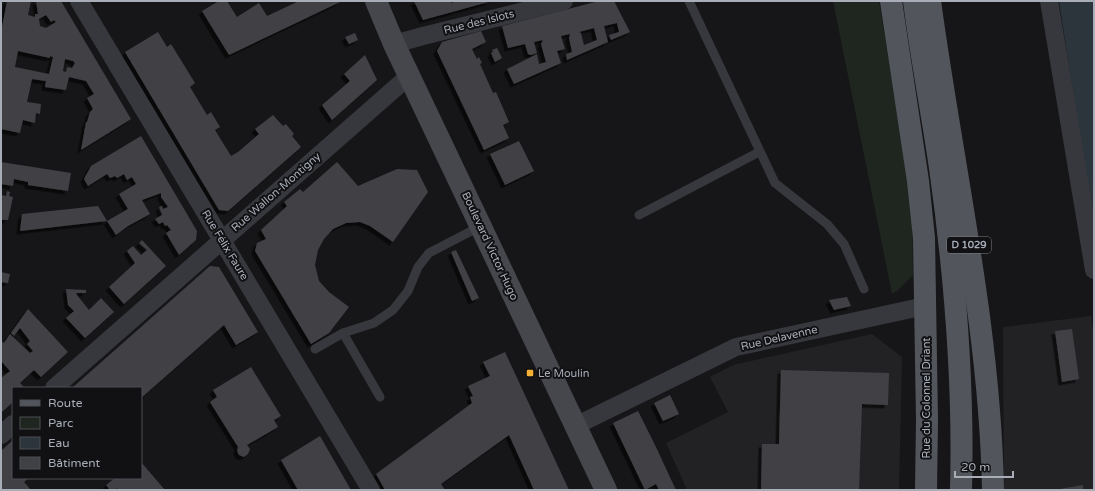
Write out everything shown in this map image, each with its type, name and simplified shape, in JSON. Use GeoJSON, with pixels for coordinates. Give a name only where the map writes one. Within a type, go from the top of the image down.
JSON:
{"type":"FeatureCollection","features":[{"type":"Feature","properties":{"kind":"main road","name":"Boulevard Victor Hugo"},"geometry":{"type":"LineString","coordinates":[[376,1],[409,76],[606,490]]}},
{"type":"Feature","properties":{"kind":"main road","name":"Rue du Colonnel Driant"},"geometry":{"type":"LineString","coordinates":[[891,1],[918,181],[924,238],[927,420],[926,490]]}},
{"type":"Feature","properties":{"kind":"main road","name":"D 1029"},"geometry":{"type":"LineString","coordinates":[[914,1],[940,167],[952,256],[959,337],[961,384],[961,490]]}},
{"type":"Feature","properties":{"kind":"main road","name":"D 1029"},"geometry":{"type":"LineString","coordinates":[[930,1],[952,150],[971,256],[989,399],[993,490]]}},
{"type":"Feature","properties":{"kind":"street","name":"Rue Félix Faure"},"geometry":{"type":"LineString","coordinates":[[79,1],[371,490]]}},
{"type":"Feature","properties":{"kind":"street","name":"Rue des Islots"},"geometry":{"type":"LineString","coordinates":[[394,44],[564,1]]}},
{"type":"Feature","properties":{"kind":"street"},"geometry":{"type":"LineString","coordinates":[[1049,1],[1094,270]]}},
{"type":"Feature","properties":{"kind":"street","name":"Rue Wallon-Montigny"},"geometry":{"type":"LineString","coordinates":[[55,387],[409,76]]}},
{"type":"Feature","properties":{"kind":"street","name":"Rue Delavenne"},"geometry":{"type":"LineString","coordinates":[[575,426],[736,347],[926,306]]}},
{"type":"Feature","properties":{"kind":"street"},"geometry":{"type":"LineString","coordinates":[[1,435],[12,425]]}},
{"type":"Feature","properties":{"kind":"lane"},"geometry":{"type":"LineString","coordinates":[[689,1],[759,152],[775,183],[827,224],[844,244],[864,289]]}},
{"type":"Feature","properties":{"kind":"lane"},"geometry":{"type":"LineString","coordinates":[[639,215],[759,152]]}},
{"type":"Feature","properties":{"kind":"lane"},"geometry":{"type":"LineString","coordinates":[[315,349],[343,333],[374,323],[393,310],[408,291],[418,267],[429,253],[481,226]]}},
{"type":"Feature","properties":{"kind":"lane"},"geometry":{"type":"LineString","coordinates":[[343,333],[380,397]]}},
{"type":"Feature","properties":{"kind":"shaded area"},"geometry":{"type":"Polygon","coordinates":[[[1091,316],[1094,337],[1094,490],[1004,490],[1003,327],[1091,316]]]}},
{"type":"Feature","properties":{"kind":"shaded area"},"geometry":{"type":"Polygon","coordinates":[[[872,334],[902,357],[899,490],[687,490],[666,443],[728,412],[710,377],[733,365],[872,334]]]}},
{"type":"Feature","properties":{"kind":"green space"},"geometry":{"type":"Polygon","coordinates":[[[833,1],[879,1],[912,199],[913,275],[892,294],[833,1]]]}},
{"type":"Feature","properties":{"kind":"water"},"geometry":{"type":"Polygon","coordinates":[[[1059,1],[1094,1],[1094,231],[1059,1]]]}},
{"type":"Feature","properties":{"kind":"building"},"geometry":{"type":"Polygon","coordinates":[[[7,1],[31,1],[28,15],[35,17],[35,14],[38,14],[36,1],[61,1],[131,119],[81,150],[86,122],[90,112],[93,109],[87,98],[94,94],[86,81],[69,77],[66,90],[45,87],[46,81],[32,79],[27,102],[41,104],[40,114],[36,113],[35,123],[23,120],[20,133],[1,129],[1,32],[7,1]],[[46,15],[39,19],[40,26],[46,28],[56,22],[54,20],[51,22],[46,15]],[[18,51],[15,67],[49,74],[53,57],[50,56],[50,58],[18,51]],[[65,59],[63,71],[66,72],[67,67],[72,68],[75,63],[65,59]]]}},
{"type":"Feature","properties":{"kind":"building"},"geometry":{"type":"Polygon","coordinates":[[[219,1],[227,1],[237,17],[259,3],[267,16],[299,1],[340,2],[229,55],[202,11],[219,1]]]}},
{"type":"Feature","properties":{"kind":"building"},"geometry":{"type":"Polygon","coordinates":[[[414,1],[451,1],[451,3],[457,1],[492,1],[423,20],[414,1]]]}},
{"type":"Feature","properties":{"kind":"building"},"geometry":{"type":"Polygon","coordinates":[[[599,1],[614,1],[630,32],[611,40],[609,35],[619,32],[617,23],[604,26],[608,42],[567,60],[566,54],[572,52],[569,38],[570,34],[561,36],[565,49],[557,51],[561,63],[514,84],[507,69],[537,54],[539,64],[546,62],[541,44],[543,40],[534,42],[537,53],[531,55],[528,54],[525,44],[508,48],[502,26],[599,1]],[[594,28],[579,32],[581,33],[584,45],[597,40],[594,28]]]}},
{"type":"Feature","properties":{"kind":"building"},"geometry":{"type":"Polygon","coordinates":[[[481,31],[486,42],[472,49],[477,59],[479,57],[482,63],[480,64],[493,93],[496,92],[509,122],[503,125],[509,138],[484,150],[437,51],[442,42],[481,31]]]}},
{"type":"Feature","properties":{"kind":"building"},"geometry":{"type":"Polygon","coordinates":[[[158,32],[167,47],[171,44],[195,83],[190,87],[207,115],[211,112],[220,127],[215,130],[231,156],[259,134],[255,129],[273,115],[283,126],[286,124],[294,134],[292,136],[301,147],[228,211],[219,210],[125,52],[158,32]]]}},
{"type":"Feature","properties":{"kind":"building"},"geometry":{"type":"Polygon","coordinates":[[[355,33],[358,40],[349,44],[345,37],[355,33]]]}},
{"type":"Feature","properties":{"kind":"building"},"geometry":{"type":"Polygon","coordinates":[[[497,48],[502,58],[495,62],[491,53],[493,52],[492,50],[497,48]]]}},
{"type":"Feature","properties":{"kind":"building"},"geometry":{"type":"Polygon","coordinates":[[[365,55],[377,80],[332,120],[322,105],[350,81],[344,74],[365,55]]]}},
{"type":"Feature","properties":{"kind":"building"},"geometry":{"type":"Polygon","coordinates":[[[141,136],[197,231],[196,240],[179,255],[166,233],[171,230],[167,225],[165,226],[163,222],[159,224],[155,219],[162,215],[159,207],[162,206],[163,209],[168,207],[161,197],[161,193],[142,200],[150,214],[128,226],[116,235],[107,221],[128,209],[119,194],[136,184],[132,177],[127,180],[124,174],[117,178],[115,176],[110,178],[107,174],[88,186],[84,179],[91,166],[141,136]]]}},
{"type":"Feature","properties":{"kind":"building"},"geometry":{"type":"Polygon","coordinates":[[[519,141],[534,171],[505,185],[490,154],[519,141]]]}},
{"type":"Feature","properties":{"kind":"building"},"geometry":{"type":"Polygon","coordinates":[[[1,162],[71,173],[68,191],[28,185],[28,182],[14,179],[13,186],[1,184],[1,162]]]}},
{"type":"Feature","properties":{"kind":"building"},"geometry":{"type":"Polygon","coordinates":[[[337,162],[358,186],[397,169],[417,170],[428,192],[393,242],[370,226],[360,222],[346,223],[333,229],[324,239],[318,250],[315,265],[319,281],[329,292],[349,307],[329,333],[311,344],[255,251],[257,243],[266,239],[261,230],[287,206],[284,202],[300,189],[303,192],[337,162]]]}},
{"type":"Feature","properties":{"kind":"building"},"geometry":{"type":"Polygon","coordinates":[[[7,191],[10,192],[9,196],[13,197],[8,220],[1,220],[1,195],[6,196],[7,191]]]}},
{"type":"Feature","properties":{"kind":"building"},"geometry":{"type":"Polygon","coordinates":[[[98,206],[107,221],[20,231],[22,214],[98,206]]]}},
{"type":"Feature","properties":{"kind":"building"},"geometry":{"type":"Polygon","coordinates":[[[142,240],[166,266],[124,304],[109,287],[135,263],[127,251],[133,246],[141,255],[147,250],[139,243],[142,240]]]}},
{"type":"Feature","properties":{"kind":"building"},"geometry":{"type":"Polygon","coordinates":[[[456,250],[479,298],[472,301],[451,252],[456,250]]]}},
{"type":"Feature","properties":{"kind":"building"},"geometry":{"type":"Polygon","coordinates":[[[210,266],[219,267],[258,332],[236,345],[224,325],[142,397],[142,387],[73,387],[210,266]]]}},
{"type":"Feature","properties":{"kind":"building"},"geometry":{"type":"Polygon","coordinates":[[[1,272],[10,274],[8,283],[1,282],[1,272]]]}},
{"type":"Feature","properties":{"kind":"building"},"geometry":{"type":"Polygon","coordinates":[[[66,289],[86,290],[86,293],[76,293],[89,310],[101,298],[114,312],[85,338],[66,318],[74,311],[68,305],[66,289]]]}},
{"type":"Feature","properties":{"kind":"building"},"geometry":{"type":"Polygon","coordinates":[[[847,297],[851,306],[834,310],[829,300],[847,297]]]}},
{"type":"Feature","properties":{"kind":"building"},"geometry":{"type":"Polygon","coordinates":[[[28,309],[68,352],[41,377],[34,370],[20,383],[24,387],[12,387],[12,403],[1,413],[1,378],[10,371],[1,361],[1,341],[4,343],[10,334],[30,353],[33,351],[27,344],[30,341],[20,328],[14,336],[11,333],[28,309]]]}},
{"type":"Feature","properties":{"kind":"building"},"geometry":{"type":"Polygon","coordinates":[[[1072,329],[1079,379],[1062,382],[1055,331],[1072,329]]]}},
{"type":"Feature","properties":{"kind":"building"},"geometry":{"type":"Polygon","coordinates":[[[505,352],[569,490],[534,490],[509,435],[441,484],[445,490],[385,490],[376,474],[472,403],[470,397],[473,396],[468,386],[490,376],[483,362],[505,352]]]}},
{"type":"Feature","properties":{"kind":"building"},"geometry":{"type":"Polygon","coordinates":[[[251,367],[281,416],[274,420],[278,427],[247,445],[250,449],[248,454],[244,457],[239,455],[237,451],[238,447],[210,402],[217,397],[213,390],[251,367]]]}},
{"type":"Feature","properties":{"kind":"building"},"geometry":{"type":"Polygon","coordinates":[[[781,370],[889,373],[888,405],[862,404],[859,490],[761,490],[762,444],[779,444],[781,370]]]}},
{"type":"Feature","properties":{"kind":"building"},"geometry":{"type":"Polygon","coordinates":[[[670,395],[679,414],[663,421],[654,403],[670,395]]]}},
{"type":"Feature","properties":{"kind":"building"},"geometry":{"type":"Polygon","coordinates":[[[638,411],[676,490],[659,490],[656,484],[645,490],[613,423],[638,411]]]}},
{"type":"Feature","properties":{"kind":"building"},"geometry":{"type":"Polygon","coordinates":[[[320,436],[351,490],[298,490],[281,460],[320,436]]]}},
{"type":"Feature","properties":{"kind":"building"},"geometry":{"type":"Polygon","coordinates":[[[12,441],[12,479],[28,479],[24,482],[31,490],[1,490],[1,451],[12,441]]]}},
{"type":"Feature","properties":{"kind":"building"},"geometry":{"type":"Polygon","coordinates":[[[142,463],[165,490],[118,490],[117,488],[115,490],[110,490],[106,485],[114,479],[142,479],[142,463]]]}},
{"type":"Feature","properties":{"kind":"building"},"geometry":{"type":"Polygon","coordinates":[[[1083,485],[1083,490],[1060,490],[1060,489],[1083,485]]]}},
{"type":"Feature","properties":{"kind":"place","name":"Le Moulin"},"geometry":{"type":"Point","coordinates":[530,373]}}]}
